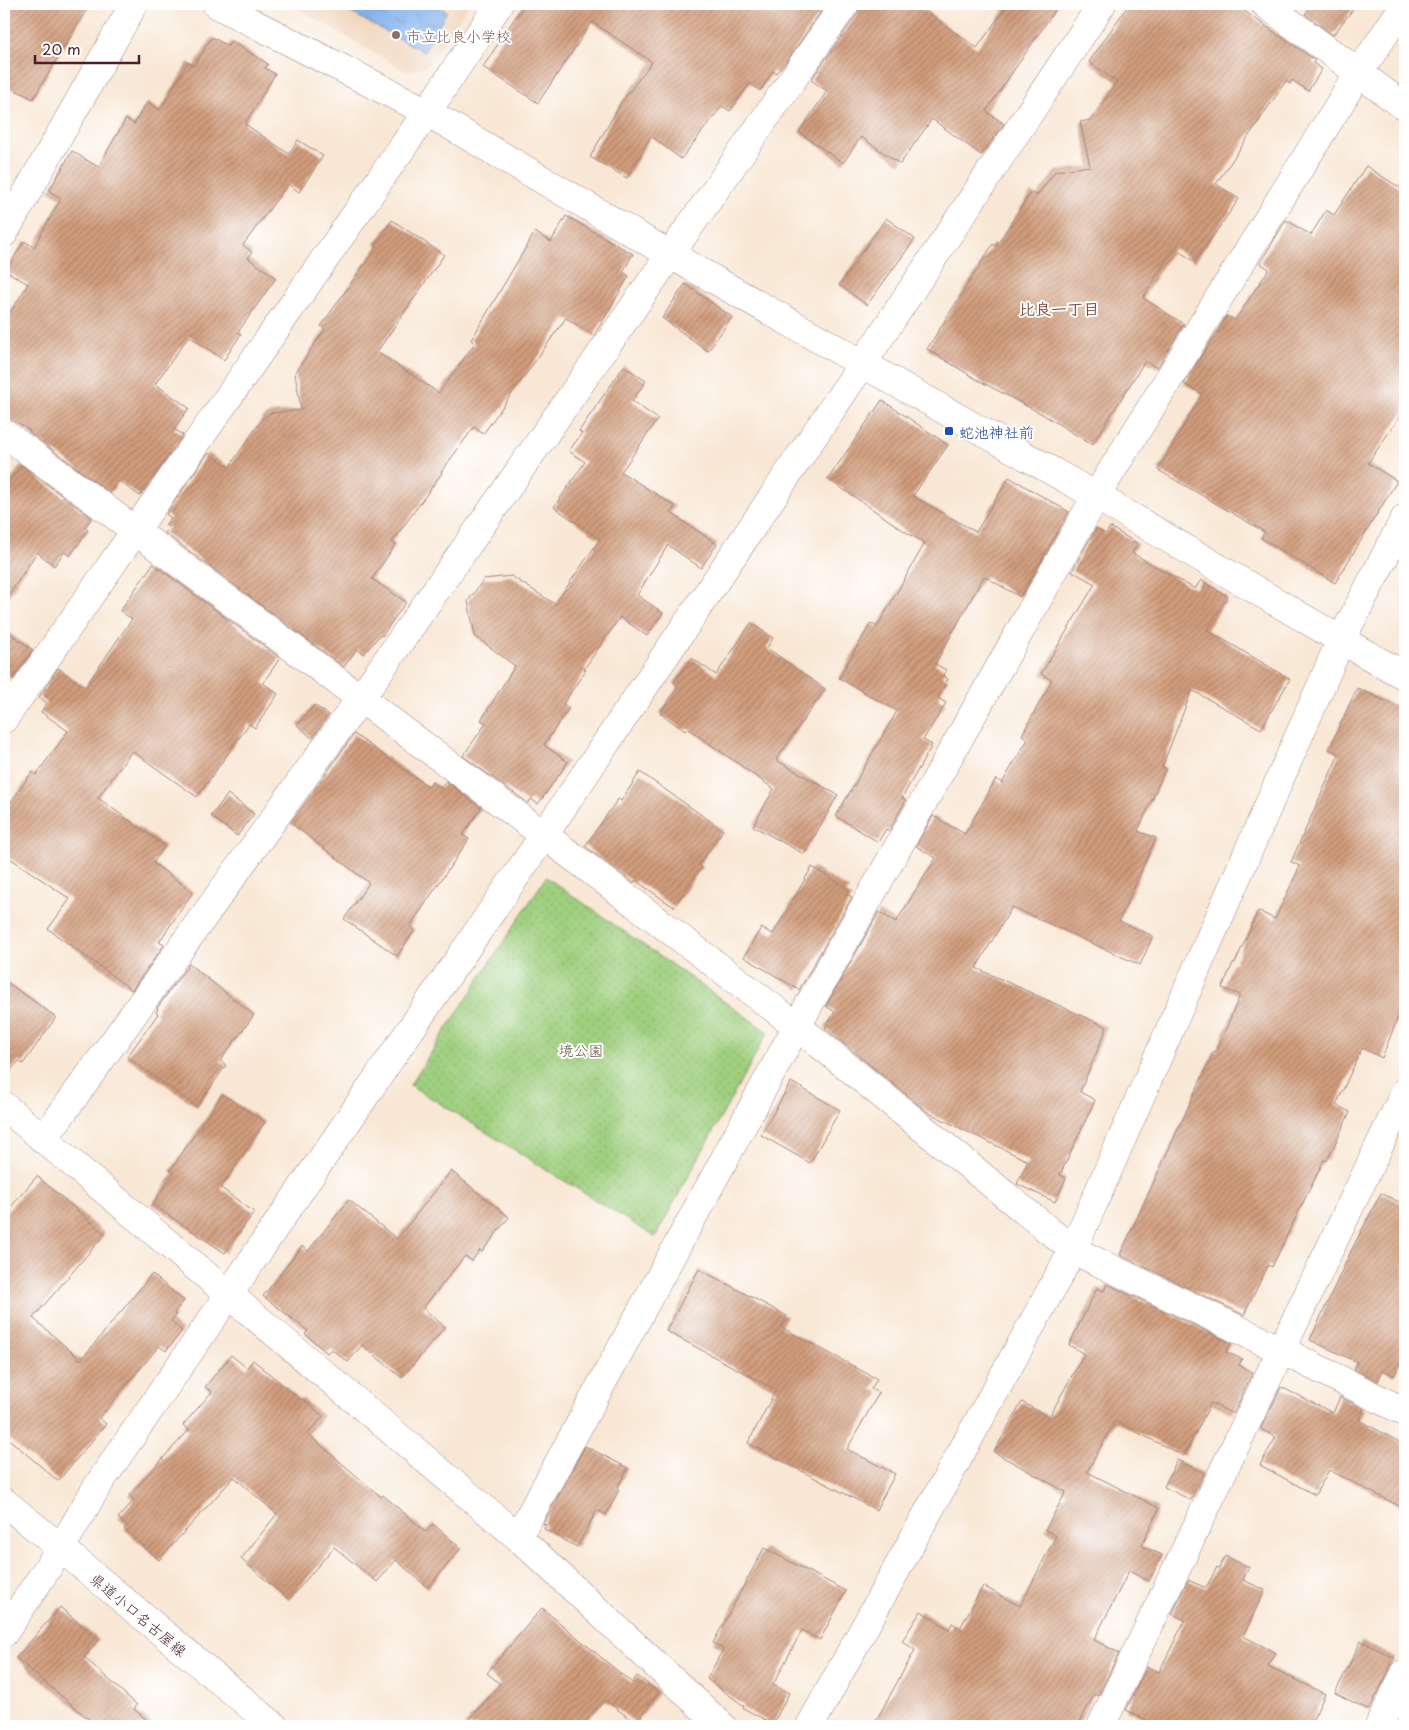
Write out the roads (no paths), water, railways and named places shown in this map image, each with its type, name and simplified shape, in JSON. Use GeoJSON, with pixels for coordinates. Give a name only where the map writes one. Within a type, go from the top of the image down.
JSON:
{"type":"FeatureCollection","features":[{"type":"Feature","properties":{"kind":"street"},"geometry":{"type":"LineString","coordinates":[[4,233],[134,4]]}},
{"type":"Feature","properties":{"kind":"street"},"geometry":{"type":"LineString","coordinates":[[216,4],[427,112],[669,254],[1096,496],[1405,676]]}},
{"type":"Feature","properties":{"kind":"street"},"geometry":{"type":"LineString","coordinates":[[4,719],[427,112],[499,4]]}},
{"type":"Feature","properties":{"kind":"street"},"geometry":{"type":"LineString","coordinates":[[44,1140],[360,699],[845,4]]}},
{"type":"Feature","properties":{"kind":"street"},"geometry":{"type":"LineString","coordinates":[[4,1633],[61,1548],[98,1484],[544,835],[863,363],[1102,4]]}},
{"type":"Feature","properties":{"kind":"street"},"geometry":{"type":"LineString","coordinates":[[1265,4],[1405,107]]}},
{"type":"Feature","properties":{"kind":"street"},"geometry":{"type":"LineString","coordinates":[[518,1537],[797,1026],[1096,496],[1358,74],[1405,4]]}},
{"type":"Feature","properties":{"kind":"street"},"geometry":{"type":"LineString","coordinates":[[4,433],[797,1026],[1073,1250],[1405,1412]]}},
{"type":"Feature","properties":{"kind":"street"},"geometry":{"type":"LineString","coordinates":[[810,1726],[1073,1250],[1341,640],[1405,518]]}},
{"type":"Feature","properties":{"kind":"street"},"geometry":{"type":"LineString","coordinates":[[1101,1726],[1405,1092]]}},
{"type":"Feature","properties":{"kind":"street"},"geometry":{"type":"LineString","coordinates":[[4,1106],[518,1537],[722,1726]]}},
{"type":"Feature","properties":{"kind":"street","name":"県道小口名古屋線"},"geometry":{"type":"LineString","coordinates":[[4,1502],[274,1726]]}},
{"type":"Feature","properties":{"kind":"street"},"geometry":{"type":"LineString","coordinates":[[1379,1726],[1405,1673]]}},
{"type":"Feature","properties":{"kind":"water"},"geometry":{"type":"Polygon","coordinates":[[[335,4],[434,4],[447,11],[424,52],[335,4]]]}},
{"type":"Feature","properties":{"kind":"place","name":"市立比良小学校"},"geometry":{"type":"Point","coordinates":[396,35]}},
{"type":"Feature","properties":{"kind":"place","name":"蛇池神社前"},"geometry":{"type":"Point","coordinates":[949,431]}},
{"type":"Feature","properties":{"kind":"district","name":"比良一丁目"},"geometry":{"type":"Point","coordinates":[1059,308]}},
{"type":"Feature","properties":{"kind":"park label","name":"境公園"},"geometry":{"type":"Point","coordinates":[581,1049]}}]}
